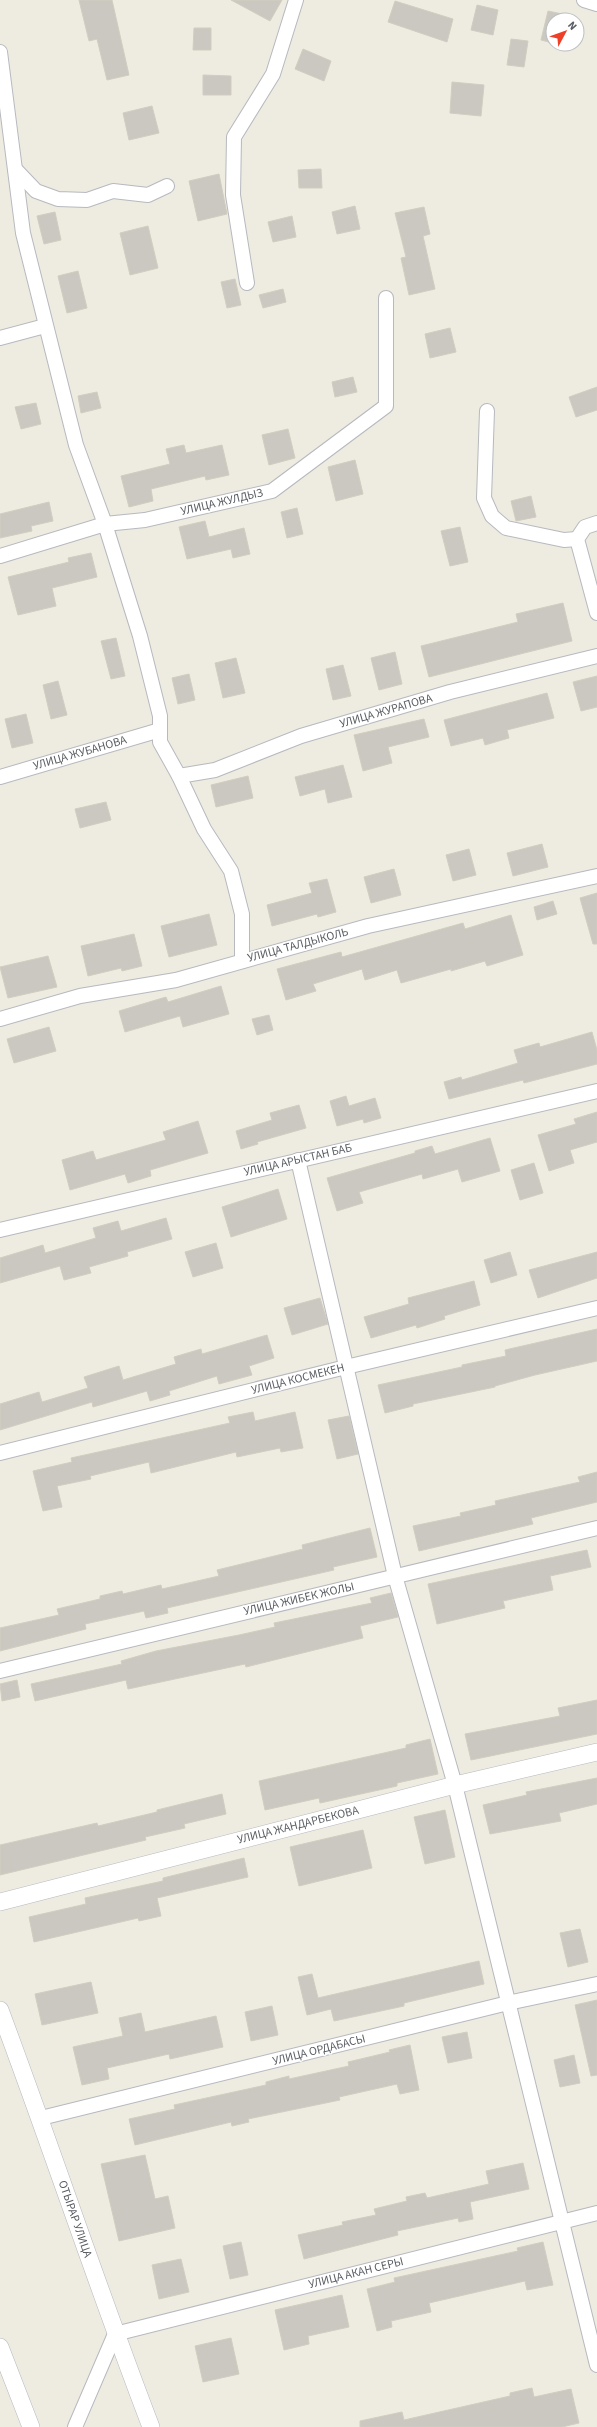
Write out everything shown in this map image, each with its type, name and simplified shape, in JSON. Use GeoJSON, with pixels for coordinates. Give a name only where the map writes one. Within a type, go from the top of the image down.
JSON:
{"type":"FeatureCollection","features":[{"type":"Feature","properties":{"kind":"street"},"geometry":{"type":"LineString","coordinates":[[247,283],[233,195],[234,137],[274,74],[296,0]]}},
{"type":"Feature","properties":{"kind":"street"},"geometry":{"type":"LineString","coordinates":[[584,0],[597,4]]}},
{"type":"Feature","properties":{"kind":"street"},"geometry":{"type":"LineString","coordinates":[[0,52],[4,123],[15,169],[23,233],[45,326],[76,445],[105,524],[140,636],[160,716],[160,742],[179,776],[204,829],[231,871],[242,914],[242,961]]}},
{"type":"Feature","properties":{"kind":"street"},"geometry":{"type":"LineString","coordinates":[[15,169],[36,191],[58,199],[87,200],[113,191],[148,195],[167,186]]}},
{"type":"Feature","properties":{"kind":"street","name":"УЛИЦА ЖУЛДЫЗ"},"geometry":{"type":"LineString","coordinates":[[0,556],[105,524],[145,520],[272,491],[386,406],[386,298]]}},
{"type":"Feature","properties":{"kind":"street"},"geometry":{"type":"LineString","coordinates":[[0,338],[45,326]]}},
{"type":"Feature","properties":{"kind":"street"},"geometry":{"type":"LineString","coordinates":[[488,411],[484,498],[492,516],[506,528],[564,540],[577,539]]}},
{"type":"Feature","properties":{"kind":"street"},"geometry":{"type":"LineString","coordinates":[[597,523],[585,527],[577,539],[597,614]]}},
{"type":"Feature","properties":{"kind":"street","name":"УЛИЦА ЖУРАПОВА"},"geometry":{"type":"LineString","coordinates":[[179,776],[215,770],[301,736],[450,692],[597,656]]}},
{"type":"Feature","properties":{"kind":"street","name":"УЛИЦА ЖУБАНОВА"},"geometry":{"type":"LineString","coordinates":[[0,777],[160,730]]}},
{"type":"Feature","properties":{"kind":"street","name":"УЛИЦА ТАЛДЫКОЛЬ"},"geometry":{"type":"LineString","coordinates":[[0,1019],[80,996],[176,980],[368,926],[597,876]]}},
{"type":"Feature","properties":{"kind":"street","name":"УЛИЦА АРЫСТАН БАБ"},"geometry":{"type":"LineString","coordinates":[[0,1230],[597,1091]]}},
{"type":"Feature","properties":{"kind":"street"},"geometry":{"type":"LineString","coordinates":[[298,1160],[395,1576],[455,1785],[560,2221],[597,2365]]}},
{"type":"Feature","properties":{"kind":"street","name":"УЛИЦА КОСМЕКЕН"},"geometry":{"type":"LineString","coordinates":[[0,1453],[346,1367],[597,1308]]}},
{"type":"Feature","properties":{"kind":"street","name":"УЛИЦА ЖИБЕК ЖОЛЫ"},"geometry":{"type":"LineString","coordinates":[[0,1670],[597,1528]]}},
{"type":"Feature","properties":{"kind":"street","name":"УЛИЦА ЖАНДАРБЕКОВА"},"geometry":{"type":"LineString","coordinates":[[0,1902],[455,1785],[597,1752]]}},
{"type":"Feature","properties":{"kind":"street","name":"УЛИЦА ОРДАБАСЫ"},"geometry":{"type":"LineString","coordinates":[[40,2118],[508,2003],[597,1984]]}},
{"type":"Feature","properties":{"kind":"street","name":"ОТЫРАР УЛИЦА"},"geometry":{"type":"LineString","coordinates":[[0,2010],[40,2118],[115,2334],[151,2427]]}},
{"type":"Feature","properties":{"kind":"street","name":"УЛИЦА АКАН СЕРЫ"},"geometry":{"type":"LineString","coordinates":[[115,2334],[560,2221],[597,2213]]}},
{"type":"Feature","properties":{"kind":"street"},"geometry":{"type":"LineString","coordinates":[[75,2427],[115,2334]]}},
{"type":"Feature","properties":{"kind":"street"},"geometry":{"type":"LineString","coordinates":[[0,2347],[31,2427]]}},
{"type":"Feature","properties":{"kind":"building"},"geometry":{"type":"Polygon","coordinates":[[[79,0],[112,0],[129,75],[107,80],[97,39],[89,41],[79,0]]]}},
{"type":"Feature","properties":{"kind":"building"},"geometry":{"type":"Polygon","coordinates":[[[231,0],[282,0],[270,21],[231,0]]]}},
{"type":"Feature","properties":{"kind":"building"},"geometry":{"type":"Polygon","coordinates":[[[395,1],[453,19],[447,42],[388,22],[395,1]]]}},
{"type":"Feature","properties":{"kind":"building"},"geometry":{"type":"Polygon","coordinates":[[[477,5],[498,10],[493,35],[471,30],[477,5]]]}},
{"type":"Feature","properties":{"kind":"building"},"geometry":{"type":"Polygon","coordinates":[[[545,23],[545,41],[541,40],[545,23]]]}},
{"type":"Feature","properties":{"kind":"building"},"geometry":{"type":"Polygon","coordinates":[[[194,28],[211,28],[211,50],[193,50],[194,28]]]}},
{"type":"Feature","properties":{"kind":"building"},"geometry":{"type":"Polygon","coordinates":[[[511,39],[528,41],[524,67],[507,65],[511,39]]]}},
{"type":"Feature","properties":{"kind":"building"},"geometry":{"type":"Polygon","coordinates":[[[303,49],[331,61],[324,81],[295,69],[303,49]]]}},
{"type":"Feature","properties":{"kind":"building"},"geometry":{"type":"Polygon","coordinates":[[[203,75],[231,76],[231,95],[203,95],[203,75]]]}},
{"type":"Feature","properties":{"kind":"building"},"geometry":{"type":"Polygon","coordinates":[[[452,82],[484,85],[481,116],[450,113],[452,82]]]}},
{"type":"Feature","properties":{"kind":"building"},"geometry":{"type":"Polygon","coordinates":[[[152,106],[159,133],[129,140],[123,113],[152,106]]]}},
{"type":"Feature","properties":{"kind":"building"},"geometry":{"type":"Polygon","coordinates":[[[321,169],[322,188],[299,188],[298,170],[321,169]]]}},
{"type":"Feature","properties":{"kind":"building"},"geometry":{"type":"Polygon","coordinates":[[[219,174],[227,214],[198,221],[189,181],[219,174]]]}},
{"type":"Feature","properties":{"kind":"building"},"geometry":{"type":"Polygon","coordinates":[[[355,206],[360,229],[337,234],[332,212],[355,206]]]}},
{"type":"Feature","properties":{"kind":"building"},"geometry":{"type":"Polygon","coordinates":[[[424,207],[430,234],[423,236],[435,289],[409,295],[401,258],[406,257],[395,213],[424,207]]]}},
{"type":"Feature","properties":{"kind":"building"},"geometry":{"type":"Polygon","coordinates":[[[55,212],[61,240],[44,244],[37,216],[55,212]]]}},
{"type":"Feature","properties":{"kind":"building"},"geometry":{"type":"Polygon","coordinates":[[[292,216],[296,237],[273,242],[268,222],[292,216]]]}},
{"type":"Feature","properties":{"kind":"building"},"geometry":{"type":"Polygon","coordinates":[[[148,226],[158,268],[130,275],[120,233],[148,226]]]}},
{"type":"Feature","properties":{"kind":"building"},"geometry":{"type":"Polygon","coordinates":[[[78,271],[87,308],[67,313],[58,276],[78,271]]]}},
{"type":"Feature","properties":{"kind":"building"},"geometry":{"type":"Polygon","coordinates":[[[235,279],[241,305],[227,308],[221,282],[235,279]]]}},
{"type":"Feature","properties":{"kind":"building"},"geometry":{"type":"Polygon","coordinates":[[[283,289],[286,302],[263,308],[259,295],[283,289]]]}},
{"type":"Feature","properties":{"kind":"building"},"geometry":{"type":"Polygon","coordinates":[[[450,328],[456,352],[430,358],[425,334],[450,328]]]}},
{"type":"Feature","properties":{"kind":"building"},"geometry":{"type":"Polygon","coordinates":[[[353,377],[357,392],[335,397],[332,382],[353,377]]]}},
{"type":"Feature","properties":{"kind":"building"},"geometry":{"type":"Polygon","coordinates":[[[597,387],[597,410],[576,417],[569,397],[597,387]]]}},
{"type":"Feature","properties":{"kind":"building"},"geometry":{"type":"Polygon","coordinates":[[[97,392],[101,408],[81,413],[78,396],[97,392]]]}},
{"type":"Feature","properties":{"kind":"building"},"geometry":{"type":"Polygon","coordinates":[[[36,403],[41,424],[21,429],[15,407],[36,403]]]}},
{"type":"Feature","properties":{"kind":"building"},"geometry":{"type":"Polygon","coordinates":[[[288,429],[295,458],[269,465],[262,435],[288,429]]]}},
{"type":"Feature","properties":{"kind":"building"},"geometry":{"type":"Polygon","coordinates":[[[184,445],[186,453],[222,445],[229,475],[206,480],[205,476],[151,489],[153,501],[129,507],[121,476],[170,464],[166,449],[184,445]]]}},
{"type":"Feature","properties":{"kind":"building"},"geometry":{"type":"Polygon","coordinates":[[[355,460],[363,494],[336,501],[328,467],[355,460]]]}},
{"type":"Feature","properties":{"kind":"building"},"geometry":{"type":"Polygon","coordinates":[[[531,496],[536,517],[516,521],[511,501],[531,496]]]}},
{"type":"Feature","properties":{"kind":"building"},"geometry":{"type":"Polygon","coordinates":[[[49,502],[53,521],[31,526],[32,531],[0,538],[0,514],[49,502]]]}},
{"type":"Feature","properties":{"kind":"building"},"geometry":{"type":"Polygon","coordinates":[[[297,508],[303,534],[287,538],[281,512],[297,508]]]}},
{"type":"Feature","properties":{"kind":"building"},"geometry":{"type":"Polygon","coordinates":[[[205,521],[209,537],[244,528],[250,554],[233,558],[231,549],[187,559],[179,527],[205,521]]]}},
{"type":"Feature","properties":{"kind":"building"},"geometry":{"type":"Polygon","coordinates":[[[460,527],[468,562],[450,566],[441,531],[460,527]]]}},
{"type":"Feature","properties":{"kind":"building"},"geometry":{"type":"Polygon","coordinates":[[[91,553],[97,577],[52,588],[56,606],[18,615],[8,577],[69,562],[68,558],[91,553]]]}},
{"type":"Feature","properties":{"kind":"building"},"geometry":{"type":"Polygon","coordinates":[[[563,603],[572,641],[429,677],[421,646],[518,622],[516,614],[563,603]]]}},
{"type":"Feature","properties":{"kind":"building"},"geometry":{"type":"Polygon","coordinates":[[[116,638],[125,676],[111,679],[101,641],[116,638]]]}},
{"type":"Feature","properties":{"kind":"building"},"geometry":{"type":"Polygon","coordinates":[[[395,652],[402,684],[379,690],[371,658],[395,652]]]}},
{"type":"Feature","properties":{"kind":"building"},"geometry":{"type":"Polygon","coordinates":[[[236,658],[245,693],[223,698],[215,663],[236,658]]]}},
{"type":"Feature","properties":{"kind":"building"},"geometry":{"type":"Polygon","coordinates":[[[343,665],[351,696],[333,700],[326,669],[343,665]]]}},
{"type":"Feature","properties":{"kind":"building"},"geometry":{"type":"Polygon","coordinates":[[[189,674],[195,700],[178,704],[172,678],[189,674]]]}},
{"type":"Feature","properties":{"kind":"building"},"geometry":{"type":"Polygon","coordinates":[[[597,676],[597,707],[581,711],[573,682],[597,676]]]}},
{"type":"Feature","properties":{"kind":"building"},"geometry":{"type":"Polygon","coordinates":[[[58,681],[67,715],[51,719],[43,685],[58,681]]]}},
{"type":"Feature","properties":{"kind":"building"},"geometry":{"type":"Polygon","coordinates":[[[547,693],[554,718],[507,730],[509,738],[485,745],[483,738],[451,746],[444,720],[547,693]]]}},
{"type":"Feature","properties":{"kind":"building"},"geometry":{"type":"Polygon","coordinates":[[[26,714],[33,743],[12,748],[5,719],[26,714]]]}},
{"type":"Feature","properties":{"kind":"building"},"geometry":{"type":"Polygon","coordinates":[[[424,719],[429,737],[388,747],[392,763],[363,771],[354,735],[424,719]]]}},
{"type":"Feature","properties":{"kind":"building"},"geometry":{"type":"Polygon","coordinates":[[[343,765],[352,797],[328,803],[325,789],[300,796],[295,777],[343,765]]]}},
{"type":"Feature","properties":{"kind":"building"},"geometry":{"type":"Polygon","coordinates":[[[248,776],[253,798],[216,807],[211,785],[248,776]]]}},
{"type":"Feature","properties":{"kind":"building"},"geometry":{"type":"Polygon","coordinates":[[[106,802],[111,820],[80,828],[75,809],[106,802]]]}},
{"type":"Feature","properties":{"kind":"building"},"geometry":{"type":"Polygon","coordinates":[[[542,844],[548,867],[513,876],[507,853],[542,844]]]}},
{"type":"Feature","properties":{"kind":"building"},"geometry":{"type":"Polygon","coordinates":[[[469,849],[476,875],[453,881],[446,855],[469,849]]]}},
{"type":"Feature","properties":{"kind":"building"},"geometry":{"type":"Polygon","coordinates":[[[394,869],[401,895],[371,903],[364,877],[394,869]]]}},
{"type":"Feature","properties":{"kind":"building"},"geometry":{"type":"Polygon","coordinates":[[[327,879],[336,912],[318,917],[317,914],[272,926],[267,905],[312,893],[309,883],[327,879]]]}},
{"type":"Feature","properties":{"kind":"building"},"geometry":{"type":"Polygon","coordinates":[[[597,893],[597,944],[593,944],[580,898],[597,893]]]}},
{"type":"Feature","properties":{"kind":"building"},"geometry":{"type":"Polygon","coordinates":[[[553,901],[557,914],[537,920],[534,907],[553,901]]]}},
{"type":"Feature","properties":{"kind":"building"},"geometry":{"type":"Polygon","coordinates":[[[209,914],[217,945],[169,957],[161,926],[209,914]]]}},
{"type":"Feature","properties":{"kind":"building"},"geometry":{"type":"Polygon","coordinates":[[[511,915],[523,955],[487,966],[485,961],[401,983],[397,970],[365,980],[362,969],[313,984],[316,991],[286,1000],[277,969],[341,952],[342,957],[463,923],[465,929],[511,915]]]}},
{"type":"Feature","properties":{"kind":"building"},"geometry":{"type":"Polygon","coordinates":[[[134,934],[142,966],[122,971],[121,968],[88,976],[81,946],[134,934]]]}},
{"type":"Feature","properties":{"kind":"building"},"geometry":{"type":"Polygon","coordinates":[[[48,956],[57,987],[8,998],[0,967],[48,956]]]}},
{"type":"Feature","properties":{"kind":"building"},"geometry":{"type":"Polygon","coordinates":[[[221,986],[229,1014],[183,1027],[180,1016],[125,1032],[119,1011],[166,997],[168,1002],[221,986]]]}},
{"type":"Feature","properties":{"kind":"building"},"geometry":{"type":"Polygon","coordinates":[[[269,1015],[273,1030],[257,1035],[252,1019],[269,1015]]]}},
{"type":"Feature","properties":{"kind":"building"},"geometry":{"type":"Polygon","coordinates":[[[49,1027],[56,1051],[14,1063],[7,1039],[49,1027]]]}},
{"type":"Feature","properties":{"kind":"building"},"geometry":{"type":"Polygon","coordinates":[[[592,1032],[597,1050],[597,1064],[524,1083],[523,1080],[449,1099],[444,1082],[461,1077],[462,1080],[518,1063],[514,1050],[539,1043],[540,1047],[592,1032]]]}},
{"type":"Feature","properties":{"kind":"building"},"geometry":{"type":"Polygon","coordinates":[[[346,1096],[349,1106],[375,1098],[381,1118],[364,1123],[363,1119],[337,1126],[330,1101],[346,1096]]]}},
{"type":"Feature","properties":{"kind":"building"},"geometry":{"type":"Polygon","coordinates":[[[299,1105],[306,1128],[257,1142],[258,1144],[241,1149],[236,1131],[272,1120],[270,1113],[299,1105]]]}},
{"type":"Feature","properties":{"kind":"building"},"geometry":{"type":"Polygon","coordinates":[[[597,1112],[597,1142],[570,1150],[574,1163],[549,1171],[538,1135],[576,1124],[574,1119],[597,1112]]]}},
{"type":"Feature","properties":{"kind":"building"},"geometry":{"type":"Polygon","coordinates":[[[198,1121],[208,1153],[150,1170],[151,1176],[128,1183],[125,1174],[70,1190],[62,1160],[93,1151],[96,1160],[166,1140],[163,1132],[198,1121]]]}},
{"type":"Feature","properties":{"kind":"building"},"geometry":{"type":"Polygon","coordinates":[[[490,1138],[500,1171],[462,1182],[458,1169],[423,1179],[422,1174],[359,1192],[363,1203],[337,1211],[327,1178],[415,1153],[415,1151],[432,1146],[435,1154],[490,1138]]]}},
{"type":"Feature","properties":{"kind":"building"},"geometry":{"type":"Polygon","coordinates":[[[534,1163],[543,1193],[520,1200],[511,1170],[534,1163]]]}},
{"type":"Feature","properties":{"kind":"building"},"geometry":{"type":"Polygon","coordinates":[[[278,1189],[287,1219],[231,1237],[222,1207],[278,1189]]]}},
{"type":"Feature","properties":{"kind":"building"},"geometry":{"type":"Polygon","coordinates":[[[166,1218],[172,1239],[127,1252],[128,1256],[89,1267],[91,1273],[64,1280],[60,1266],[0,1283],[0,1258],[43,1245],[45,1253],[96,1238],[93,1228],[118,1221],[121,1231],[166,1218]]]}},
{"type":"Feature","properties":{"kind":"building"},"geometry":{"type":"Polygon","coordinates":[[[216,1243],[223,1268],[193,1277],[185,1252],[216,1243]]]}},
{"type":"Feature","properties":{"kind":"building"},"geometry":{"type":"Polygon","coordinates":[[[510,1252],[517,1275],[491,1283],[484,1260],[510,1252]]]}},
{"type":"Feature","properties":{"kind":"building"},"geometry":{"type":"Polygon","coordinates":[[[597,1252],[597,1278],[538,1298],[529,1270],[597,1252]]]}},
{"type":"Feature","properties":{"kind":"building"},"geometry":{"type":"Polygon","coordinates":[[[474,1281],[480,1305],[444,1316],[445,1319],[417,1328],[416,1325],[371,1338],[364,1317],[409,1304],[408,1298],[474,1281]]]}},
{"type":"Feature","properties":{"kind":"building"},"geometry":{"type":"Polygon","coordinates":[[[320,1298],[328,1324],[292,1335],[284,1308],[320,1298]]]}},
{"type":"Feature","properties":{"kind":"building"},"geometry":{"type":"Polygon","coordinates":[[[597,1329],[597,1361],[535,1375],[495,1387],[413,1404],[413,1406],[385,1413],[378,1385],[506,1356],[505,1350],[597,1329]]]}},
{"type":"Feature","properties":{"kind":"building"},"geometry":{"type":"Polygon","coordinates":[[[267,1335],[274,1358],[249,1366],[252,1375],[219,1384],[217,1376],[169,1391],[170,1395],[150,1401],[147,1391],[93,1407],[92,1402],[0,1430],[0,1404],[39,1392],[42,1402],[88,1388],[84,1377],[119,1366],[123,1380],[176,1364],[174,1357],[201,1349],[202,1354],[267,1335]]]}},
{"type":"Feature","properties":{"kind":"building"},"geometry":{"type":"Polygon","coordinates":[[[253,1412],[255,1421],[295,1412],[303,1448],[281,1452],[280,1448],[237,1457],[236,1452],[151,1473],[149,1462],[90,1476],[91,1479],[57,1486],[62,1507],[43,1511],[33,1471],[72,1462],[71,1458],[230,1423],[228,1417],[253,1412]]]}},
{"type":"Feature","properties":{"kind":"building"},"geometry":{"type":"Polygon","coordinates":[[[349,1416],[358,1454],[337,1459],[328,1420],[349,1416]]]}},
{"type":"Feature","properties":{"kind":"building"},"geometry":{"type":"Polygon","coordinates":[[[597,1472],[597,1502],[531,1518],[533,1524],[419,1551],[413,1526],[461,1516],[460,1513],[496,1505],[495,1501],[580,1482],[578,1477],[597,1472]]]}},
{"type":"Feature","properties":{"kind":"building"},"geometry":{"type":"Polygon","coordinates":[[[370,1528],[377,1557],[333,1567],[334,1570],[167,1608],[168,1613],[146,1618],[144,1611],[85,1624],[86,1629],[0,1651],[0,1628],[59,1615],[57,1609],[100,1599],[100,1596],[122,1591],[123,1594],[161,1585],[162,1589],[219,1576],[217,1570],[303,1549],[302,1545],[370,1528]]]}},
{"type":"Feature","properties":{"kind":"building"},"geometry":{"type":"Polygon","coordinates":[[[587,1550],[591,1567],[550,1576],[553,1590],[503,1601],[505,1608],[437,1624],[428,1584],[587,1550]]]}},
{"type":"Feature","properties":{"kind":"building"},"geometry":{"type":"Polygon","coordinates":[[[391,1593],[398,1617],[360,1626],[363,1638],[246,1667],[245,1664],[128,1689],[126,1680],[35,1701],[31,1684],[122,1664],[121,1661],[156,1651],[275,1627],[274,1623],[372,1603],[370,1598],[391,1593]]]}},
{"type":"Feature","properties":{"kind":"building"},"geometry":{"type":"Polygon","coordinates":[[[17,1680],[20,1697],[2,1701],[0,1684],[17,1680]]]}},
{"type":"Feature","properties":{"kind":"building"},"geometry":{"type":"Polygon","coordinates":[[[597,1700],[597,1734],[471,1760],[465,1734],[560,1716],[558,1708],[597,1700]]]}},
{"type":"Feature","properties":{"kind":"building"},"geometry":{"type":"Polygon","coordinates":[[[430,1739],[438,1774],[397,1783],[397,1786],[320,1803],[319,1798],[265,1810],[259,1781],[406,1748],[406,1745],[430,1739]]]}},
{"type":"Feature","properties":{"kind":"building"},"geometry":{"type":"Polygon","coordinates":[[[597,1778],[597,1804],[559,1813],[561,1821],[490,1834],[483,1805],[527,1795],[526,1792],[597,1778]]]}},
{"type":"Feature","properties":{"kind":"building"},"geometry":{"type":"Polygon","coordinates":[[[222,1794],[226,1814],[184,1824],[185,1828],[145,1837],[146,1840],[0,1875],[0,1845],[97,1823],[98,1826],[222,1794]]]}},
{"type":"Feature","properties":{"kind":"building"},"geometry":{"type":"Polygon","coordinates":[[[445,1810],[455,1857],[425,1864],[414,1817],[445,1810]]]}},
{"type":"Feature","properties":{"kind":"building"},"geometry":{"type":"Polygon","coordinates":[[[363,1830],[372,1868],[299,1886],[290,1847],[363,1830]]]}},
{"type":"Feature","properties":{"kind":"building"},"geometry":{"type":"Polygon","coordinates":[[[244,1858],[248,1877],[157,1898],[161,1916],[139,1921],[138,1918],[34,1942],[29,1917],[86,1904],[85,1898],[163,1881],[163,1878],[244,1858]]]}},
{"type":"Feature","properties":{"kind":"building"},"geometry":{"type":"Polygon","coordinates":[[[580,1929],[588,1962],[568,1967],[560,1933],[580,1929]]]}},
{"type":"Feature","properties":{"kind":"building"},"geometry":{"type":"Polygon","coordinates":[[[479,1961],[484,1984],[404,2003],[404,2006],[334,2021],[331,2009],[307,2015],[298,1977],[312,1974],[318,1998],[479,1961]]]}},
{"type":"Feature","properties":{"kind":"building"},"geometry":{"type":"Polygon","coordinates":[[[91,1982],[98,2013],[42,2025],[35,1994],[91,1982]]]}},
{"type":"Feature","properties":{"kind":"building"},"geometry":{"type":"Polygon","coordinates":[[[597,2000],[597,2075],[591,2076],[575,2005],[597,2000]]]}},
{"type":"Feature","properties":{"kind":"building"},"geometry":{"type":"Polygon","coordinates":[[[272,2006],[278,2035],[251,2041],[245,2012],[272,2006]]]}},
{"type":"Feature","properties":{"kind":"building"},"geometry":{"type":"Polygon","coordinates":[[[141,2013],[145,2032],[216,2016],[223,2047],[170,2059],[169,2054],[107,2068],[109,2079],[82,2085],[73,2047],[123,2036],[119,2018],[141,2013]]]}},
{"type":"Feature","properties":{"kind":"building"},"geometry":{"type":"Polygon","coordinates":[[[467,2032],[472,2058],[448,2063],[442,2037],[467,2032]]]}},
{"type":"Feature","properties":{"kind":"building"},"geometry":{"type":"Polygon","coordinates":[[[410,2045],[419,2090],[400,2094],[397,2084],[339,2097],[340,2100],[248,2119],[249,2122],[232,2126],[231,2122],[135,2145],[129,2119],[175,2109],[174,2105],[266,2085],[266,2082],[289,2076],[289,2079],[349,2066],[348,2062],[390,2052],[389,2050],[410,2045]]]}},
{"type":"Feature","properties":{"kind":"building"},"geometry":{"type":"Polygon","coordinates":[[[574,2055],[580,2083],[560,2087],[554,2060],[574,2055]]]}},
{"type":"Feature","properties":{"kind":"building"},"geometry":{"type":"Polygon","coordinates":[[[145,2155],[155,2199],[168,2196],[175,2228],[119,2241],[101,2164],[145,2155]]]}},
{"type":"Feature","properties":{"kind":"building"},"geometry":{"type":"Polygon","coordinates":[[[523,2163],[529,2189],[470,2202],[473,2219],[459,2222],[458,2218],[397,2231],[398,2235],[304,2259],[298,2235],[343,2225],[342,2222],[376,2215],[374,2209],[407,2201],[406,2197],[425,2193],[427,2198],[489,2184],[486,2171],[523,2163]]]}},
{"type":"Feature","properties":{"kind":"building"},"geometry":{"type":"Polygon","coordinates":[[[241,2242],[248,2275],[230,2279],[223,2246],[241,2242]]]}},
{"type":"Feature","properties":{"kind":"building"},"geometry":{"type":"Polygon","coordinates":[[[543,2242],[553,2285],[527,2290],[525,2281],[429,2303],[431,2312],[391,2321],[392,2327],[377,2331],[367,2289],[395,2282],[394,2278],[518,2251],[517,2248],[543,2242]]]}},
{"type":"Feature","properties":{"kind":"building"},"geometry":{"type":"Polygon","coordinates":[[[181,2259],[189,2292],[159,2299],[152,2265],[181,2259]]]}},
{"type":"Feature","properties":{"kind":"building"},"geometry":{"type":"Polygon","coordinates":[[[342,2295],[349,2327],[308,2336],[309,2344],[284,2350],[275,2310],[342,2295]]]}},
{"type":"Feature","properties":{"kind":"building"},"geometry":{"type":"Polygon","coordinates":[[[231,2338],[239,2374],[203,2382],[195,2346],[231,2338]]]}},
{"type":"Feature","properties":{"kind":"building"},"geometry":{"type":"Polygon","coordinates":[[[532,2388],[534,2397],[571,2389],[579,2423],[562,2427],[360,2427],[360,2421],[402,2412],[404,2420],[510,2396],[510,2393],[532,2388]]]}}]}
